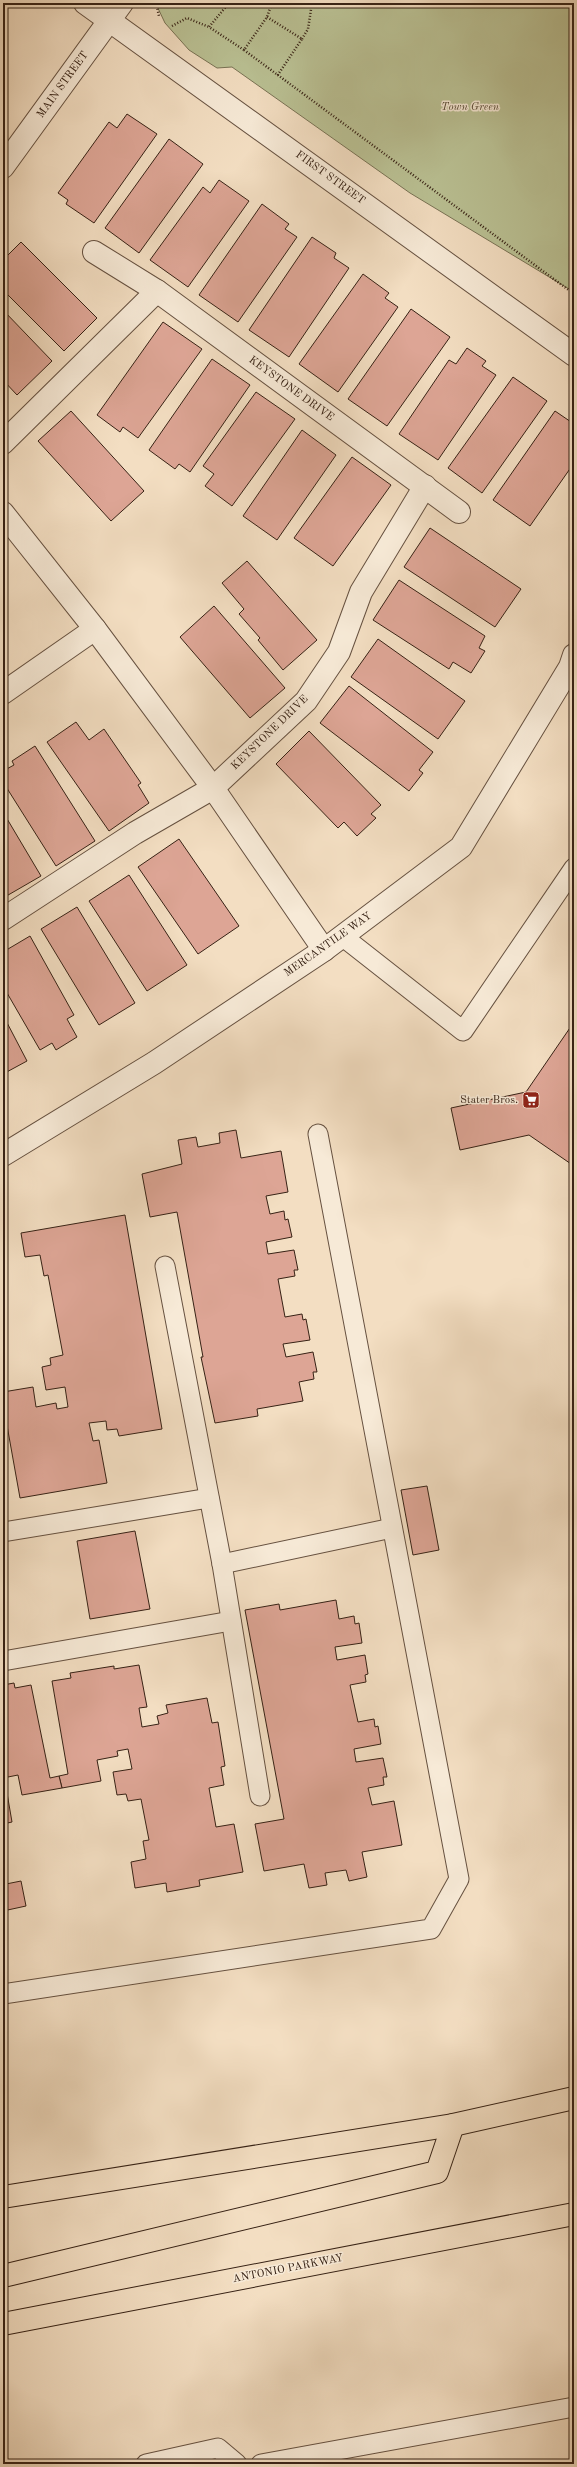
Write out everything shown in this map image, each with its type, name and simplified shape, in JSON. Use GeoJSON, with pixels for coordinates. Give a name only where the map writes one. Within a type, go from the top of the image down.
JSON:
{"type":"FeatureCollection","features":[{"type":"Feature","properties":{"kind":"main road"},"geometry":{"type":"LineString","coordinates":[[3,2197],[453,2125],[574,2098]]}},
{"type":"Feature","properties":{"kind":"main road"},"geometry":{"type":"LineString","coordinates":[[3,2276],[437,2172],[453,2125]]}},
{"type":"Feature","properties":{"kind":"main road","name":"ANTONIO PARKWAY"},"geometry":{"type":"LineString","coordinates":[[3,2324],[574,2214]]}},
{"type":"Feature","properties":{"kind":"street","name":"FIRST STREET"},"geometry":{"type":"LineString","coordinates":[[84,3],[116,11],[574,355]]}},
{"type":"Feature","properties":{"kind":"street","name":"MAIN STREET"},"geometry":{"type":"LineString","coordinates":[[3,166],[116,11]]}},
{"type":"Feature","properties":{"kind":"street","name":"KEYSTONE DRIVE"},"geometry":{"type":"LineString","coordinates":[[94,252],[157,291],[459,512]]}},
{"type":"Feature","properties":{"kind":"street"},"geometry":{"type":"LineString","coordinates":[[3,443],[157,291]]}},
{"type":"Feature","properties":{"kind":"street","name":"KEYSTONE DRIVE"},"geometry":{"type":"LineString","coordinates":[[3,919],[135,833],[213,788],[306,701],[339,652],[361,592],[425,486]]}},
{"type":"Feature","properties":{"kind":"street"},"geometry":{"type":"LineString","coordinates":[[3,513],[95,629],[213,788],[324,950]]}},
{"type":"Feature","properties":{"kind":"street"},"geometry":{"type":"LineString","coordinates":[[3,693],[95,629]]}},
{"type":"Feature","properties":{"kind":"street","name":"MERCANTILE WAY"},"geometry":{"type":"LineString","coordinates":[[3,1155],[154,1063],[324,950],[461,847],[570,667],[574,655]]}},
{"type":"Feature","properties":{"kind":"lane"},"geometry":{"type":"LineString","coordinates":[[342,936],[463,1031],[574,868]]}},
{"type":"Feature","properties":{"kind":"lane"},"geometry":{"type":"LineString","coordinates":[[3,1994],[431,1929],[459,1879],[318,1134]]}},
{"type":"Feature","properties":{"kind":"lane"},"geometry":{"type":"LineString","coordinates":[[165,1266],[222,1564],[260,1796]]}},
{"type":"Feature","properties":{"kind":"lane"},"geometry":{"type":"LineString","coordinates":[[3,1532],[209,1498]]}},
{"type":"Feature","properties":{"kind":"lane"},"geometry":{"type":"LineString","coordinates":[[222,1564],[392,1528]]}},
{"type":"Feature","properties":{"kind":"lane"},"geometry":{"type":"LineString","coordinates":[[3,1661],[231,1621]]}},
{"type":"Feature","properties":{"kind":"lane"},"geometry":{"type":"LineString","coordinates":[[261,2464],[574,2407]]}},
{"type":"Feature","properties":{"kind":"lane"},"geometry":{"type":"LineString","coordinates":[[146,2464],[218,2448],[237,2464]]}},
{"type":"Feature","properties":{"kind":"path"},"geometry":{"type":"LineString","coordinates":[[156,3],[160,19]]}},
{"type":"Feature","properties":{"kind":"path"},"geometry":{"type":"LineString","coordinates":[[209,27],[229,3]]}},
{"type":"Feature","properties":{"kind":"path"},"geometry":{"type":"LineString","coordinates":[[244,50],[267,18],[272,3]]}},
{"type":"Feature","properties":{"kind":"path"},"geometry":{"type":"LineString","coordinates":[[276,76],[308,29],[312,3]]}},
{"type":"Feature","properties":{"kind":"path"},"geometry":{"type":"LineString","coordinates":[[166,29],[187,18],[209,27],[244,50],[276,76],[574,294]]}},
{"type":"Feature","properties":{"kind":"path"},"geometry":{"type":"LineString","coordinates":[[267,18],[302,39]]}},
{"type":"Feature","properties":{"kind":"green space","name":"Town Green"},"geometry":{"type":"Polygon","coordinates":[[[574,3],[574,292],[410,193],[232,67],[217,68],[189,50],[165,23],[156,4],[574,3]]]}},
{"type":"Feature","properties":{"kind":"building"},"geometry":{"type":"Polygon","coordinates":[[[127,114],[157,134],[94,223],[66,204],[68,200],[58,193],[109,122],[117,128],[127,114]]]}},
{"type":"Feature","properties":{"kind":"building"},"geometry":{"type":"Polygon","coordinates":[[[169,139],[203,164],[139,253],[105,228],[169,139]]]}},
{"type":"Feature","properties":{"kind":"building"},"geometry":{"type":"Polygon","coordinates":[[[219,180],[249,201],[188,287],[150,260],[203,187],[210,193],[219,180]]]}},
{"type":"Feature","properties":{"kind":"building"},"geometry":{"type":"Polygon","coordinates":[[[262,204],[289,224],[285,229],[297,237],[238,322],[199,295],[262,204]]]}},
{"type":"Feature","properties":{"kind":"building"},"geometry":{"type":"Polygon","coordinates":[[[312,237],[336,253],[334,258],[349,268],[289,357],[249,330],[312,237]]]}},
{"type":"Feature","properties":{"kind":"building"},"geometry":{"type":"Polygon","coordinates":[[[21,242],[97,318],[64,351],[3,290],[3,260],[21,242]]]}},
{"type":"Feature","properties":{"kind":"building"},"geometry":{"type":"Polygon","coordinates":[[[363,274],[389,293],[385,298],[398,307],[338,392],[299,364],[363,274]]]}},
{"type":"Feature","properties":{"kind":"building"},"geometry":{"type":"Polygon","coordinates":[[[411,309],[450,337],[387,426],[348,399],[411,309]]]}},
{"type":"Feature","properties":{"kind":"building"},"geometry":{"type":"Polygon","coordinates":[[[3,310],[52,361],[17,395],[3,380],[3,310]]]}},
{"type":"Feature","properties":{"kind":"building"},"geometry":{"type":"Polygon","coordinates":[[[163,322],[202,349],[138,438],[123,427],[120,432],[97,415],[163,322]]]}},
{"type":"Feature","properties":{"kind":"building"},"geometry":{"type":"Polygon","coordinates":[[[467,348],[486,361],[482,366],[496,375],[438,460],[399,434],[449,360],[456,364],[467,348]]]}},
{"type":"Feature","properties":{"kind":"building"},"geometry":{"type":"Polygon","coordinates":[[[212,359],[250,385],[190,472],[179,464],[175,469],[149,450],[212,359]]]}},
{"type":"Feature","properties":{"kind":"building"},"geometry":{"type":"Polygon","coordinates":[[[513,377],[547,401],[482,493],[448,468],[513,377]]]}},
{"type":"Feature","properties":{"kind":"building"},"geometry":{"type":"Polygon","coordinates":[[[256,392],[295,419],[232,506],[205,486],[214,474],[203,466],[256,392]]]}},
{"type":"Feature","properties":{"kind":"building"},"geometry":{"type":"Polygon","coordinates":[[[71,411],[144,491],[111,521],[38,441],[71,411]]]}},
{"type":"Feature","properties":{"kind":"building"},"geometry":{"type":"Polygon","coordinates":[[[555,411],[574,424],[574,463],[530,526],[493,500],[555,411]]]}},
{"type":"Feature","properties":{"kind":"building"},"geometry":{"type":"Polygon","coordinates":[[[302,430],[336,455],[277,540],[243,516],[302,430]]]}},
{"type":"Feature","properties":{"kind":"building"},"geometry":{"type":"Polygon","coordinates":[[[352,457],[391,485],[333,566],[294,538],[352,457]]]}},
{"type":"Feature","properties":{"kind":"building"},"geometry":{"type":"Polygon","coordinates":[[[430,528],[521,589],[495,627],[404,567],[430,528]]]}},
{"type":"Feature","properties":{"kind":"building"},"geometry":{"type":"Polygon","coordinates":[[[247,561],[317,640],[283,670],[258,640],[260,638],[239,614],[244,609],[222,583],[247,561]]]}},
{"type":"Feature","properties":{"kind":"building"},"geometry":{"type":"Polygon","coordinates":[[[399,580],[485,636],[479,648],[485,651],[471,673],[453,662],[449,669],[373,620],[399,580]]]}},
{"type":"Feature","properties":{"kind":"building"},"geometry":{"type":"Polygon","coordinates":[[[214,606],[285,688],[250,718],[180,637],[214,606]]]}},
{"type":"Feature","properties":{"kind":"building"},"geometry":{"type":"Polygon","coordinates":[[[378,639],[465,701],[438,739],[351,677],[378,639]]]}},
{"type":"Feature","properties":{"kind":"building"},"geometry":{"type":"Polygon","coordinates":[[[349,686],[433,752],[419,770],[423,773],[409,791],[320,723],[349,686]]]}},
{"type":"Feature","properties":{"kind":"building"},"geometry":{"type":"Polygon","coordinates":[[[76,722],[89,740],[104,729],[141,783],[138,785],[149,803],[109,831],[47,742],[76,722]]]}},
{"type":"Feature","properties":{"kind":"building"},"geometry":{"type":"Polygon","coordinates":[[[309,731],[381,805],[371,814],[376,818],[357,836],[344,822],[338,828],[276,764],[309,731]]]}},
{"type":"Feature","properties":{"kind":"building"},"geometry":{"type":"Polygon","coordinates":[[[35,746],[95,841],[56,866],[3,782],[3,771],[14,765],[12,761],[35,746]]]}},
{"type":"Feature","properties":{"kind":"building"},"geometry":{"type":"Polygon","coordinates":[[[3,812],[41,876],[3,898],[3,812]]]}},
{"type":"Feature","properties":{"kind":"building"},"geometry":{"type":"Polygon","coordinates":[[[179,839],[239,926],[198,954],[138,867],[179,839]]]}},
{"type":"Feature","properties":{"kind":"building"},"geometry":{"type":"Polygon","coordinates":[[[129,875],[187,965],[147,991],[89,901],[129,875]]]}},
{"type":"Feature","properties":{"kind":"building"},"geometry":{"type":"Polygon","coordinates":[[[77,907],[135,1003],[99,1025],[41,929],[77,907]]]}},
{"type":"Feature","properties":{"kind":"building"},"geometry":{"type":"Polygon","coordinates":[[[30,936],[74,1015],[67,1019],[77,1037],[56,1050],[52,1043],[40,1050],[3,986],[3,952],[30,936]]]}},
{"type":"Feature","properties":{"kind":"building"},"geometry":{"type":"Polygon","coordinates":[[[3,1015],[27,1061],[3,1074],[3,1015]]]}},
{"type":"Feature","properties":{"kind":"building","name":"Stater Bros."},"geometry":{"type":"Polygon","coordinates":[[[574,1022],[574,1166],[529,1135],[460,1150],[451,1108],[526,1092],[574,1022]]]}},
{"type":"Feature","properties":{"kind":"building"},"geometry":{"type":"Polygon","coordinates":[[[236,1130],[241,1158],[281,1151],[288,1192],[266,1196],[270,1214],[284,1211],[285,1220],[288,1219],[292,1237],[266,1242],[268,1254],[294,1250],[298,1270],[294,1270],[295,1276],[278,1279],[285,1317],[302,1314],[303,1320],[306,1319],[310,1340],[283,1344],[286,1357],[313,1352],[317,1372],[313,1372],[314,1379],[299,1382],[303,1401],[257,1409],[258,1416],[215,1423],[201,1357],[203,1357],[177,1212],[150,1217],[142,1174],[182,1164],[178,1140],[196,1137],[198,1147],[220,1143],[219,1133],[236,1130]]]}},
{"type":"Feature","properties":{"kind":"building"},"geometry":{"type":"Polygon","coordinates":[[[125,1215],[162,1429],[119,1436],[117,1429],[107,1430],[106,1421],[89,1423],[93,1441],[99,1440],[107,1483],[20,1498],[3,1403],[3,1392],[33,1387],[36,1407],[56,1403],[57,1409],[68,1407],[65,1387],[46,1390],[42,1367],[51,1365],[50,1358],[63,1355],[48,1275],[44,1276],[40,1255],[25,1257],[21,1233],[125,1215]]]}},
{"type":"Feature","properties":{"kind":"building"},"geometry":{"type":"Polygon","coordinates":[[[427,1486],[439,1550],[413,1555],[401,1490],[427,1486]]]}},
{"type":"Feature","properties":{"kind":"building"},"geometry":{"type":"Polygon","coordinates":[[[135,1531],[150,1609],[90,1619],[77,1541],[135,1531]]]}},
{"type":"Feature","properties":{"kind":"building"},"geometry":{"type":"Polygon","coordinates":[[[336,1600],[339,1619],[354,1616],[355,1624],[359,1623],[362,1643],[335,1647],[337,1660],[365,1655],[368,1674],[365,1675],[366,1682],[350,1685],[358,1722],[374,1719],[375,1727],[378,1726],[381,1744],[354,1749],[356,1762],[383,1758],[387,1777],[383,1777],[384,1785],[368,1788],[372,1805],[394,1801],[402,1845],[362,1852],[367,1877],[349,1881],[346,1870],[325,1873],[327,1885],[309,1888],[304,1864],[264,1871],[255,1824],[284,1819],[245,1610],[279,1604],[280,1610],[336,1600]]]}},
{"type":"Feature","properties":{"kind":"building"},"geometry":{"type":"Polygon","coordinates":[[[139,1665],[147,1707],[139,1708],[142,1727],[159,1724],[157,1716],[168,1713],[166,1705],[207,1698],[212,1723],[218,1722],[225,1766],[221,1767],[224,1785],[209,1788],[216,1827],[234,1824],[243,1872],[199,1880],[200,1886],[167,1892],[166,1883],[135,1888],[131,1862],[146,1859],[143,1841],[149,1840],[141,1799],[128,1801],[126,1794],[117,1795],[113,1772],[132,1769],[128,1749],[117,1751],[118,1756],[97,1760],[101,1781],[62,1788],[59,1776],[68,1774],[52,1681],[71,1678],[70,1673],[114,1666],[114,1669],[139,1665]]]}},
{"type":"Feature","properties":{"kind":"building"},"geometry":{"type":"Polygon","coordinates":[[[14,1683],[15,1688],[31,1685],[50,1778],[59,1776],[62,1788],[22,1795],[18,1775],[3,1778],[3,1685],[14,1683]]]}},
{"type":"Feature","properties":{"kind":"building"},"geometry":{"type":"Polygon","coordinates":[[[7,1793],[12,1822],[3,1824],[3,1794],[7,1793]]]}},
{"type":"Feature","properties":{"kind":"building"},"geometry":{"type":"Polygon","coordinates":[[[3,1871],[6,1884],[21,1881],[26,1906],[3,1911],[3,1871]]]}},
{"type":"Feature","properties":{"kind":"place","name":"Stater Bros."},"geometry":{"type":"Point","coordinates":[531,1100]}}]}
